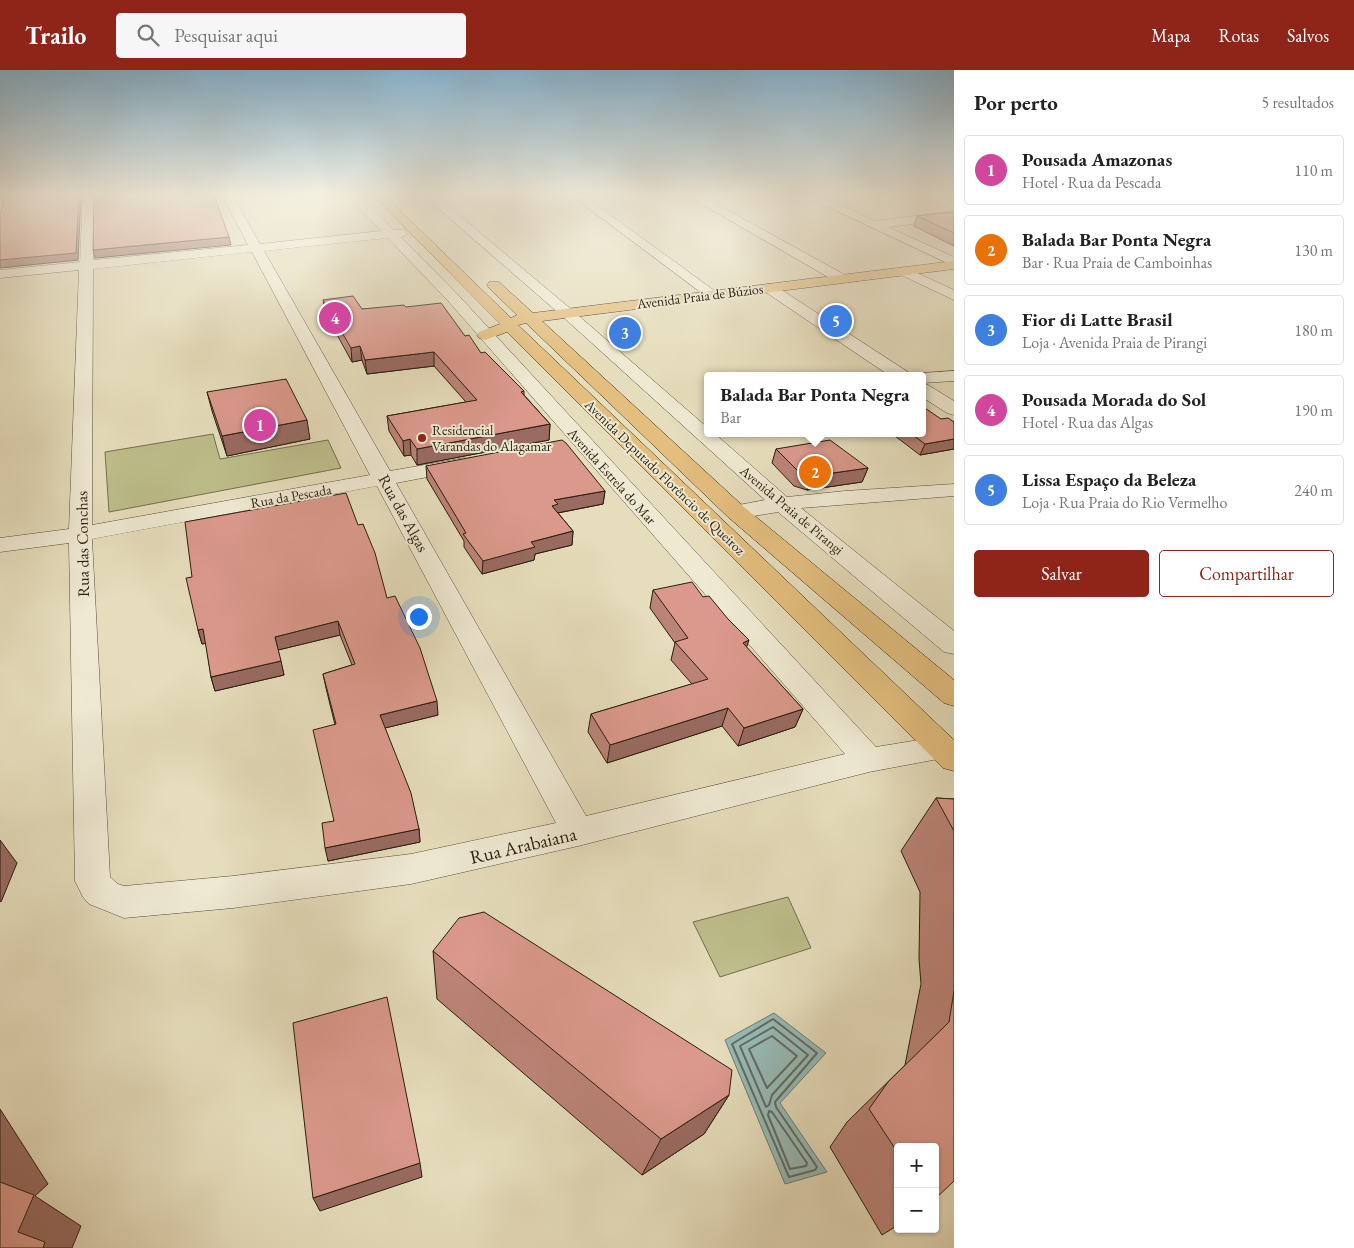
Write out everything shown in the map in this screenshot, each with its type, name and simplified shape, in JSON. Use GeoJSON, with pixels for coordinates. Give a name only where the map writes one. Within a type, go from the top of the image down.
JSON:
{"type":"FeatureCollection","features":[{"type":"Feature","properties":{"kind":"main road","name":"Avenida Deputado Florêncio de Queiroz"},"geometry":{"type":"LineString","coordinates":[[441,250],[505,322],[949,754]]}},
{"type":"Feature","properties":{"kind":"main road","name":"Avenida Praia de Búzios"},"geometry":{"type":"LineString","coordinates":[[505,322],[954,264]]}},
{"type":"Feature","properties":{"kind":"main road","name":"Avenida Deputado Florêncio de Queiroz"},"geometry":{"type":"LineString","coordinates":[[482,274],[736,512],[954,696]]}},
{"type":"Feature","properties":{"kind":"main road"},"geometry":{"type":"LineString","coordinates":[[469,314],[505,322]]}},
{"type":"Feature","properties":{"kind":"main road"},"geometry":{"type":"LineString","coordinates":[[485,335],[505,322]]}},
{"type":"Feature","properties":{"kind":"street","name":"Rua das Conchas"},"geometry":{"type":"LineString","coordinates":[[88,250],[80,534],[93,880],[98,891]]}},
{"type":"Feature","properties":{"kind":"street"},"geometry":{"type":"LineString","coordinates":[[0,274],[238,250]]}},
{"type":"Feature","properties":{"kind":"street","name":"Rua das Algas"},"geometry":{"type":"LineString","coordinates":[[257,250],[578,832]]}},
{"type":"Feature","properties":{"kind":"street","name":"Avenida Estrela do Mar"},"geometry":{"type":"LineString","coordinates":[[404,250],[469,314],[571,443],[869,760]]}},
{"type":"Feature","properties":{"kind":"street","name":"Avenida Praia de Pirangi"},"geometry":{"type":"LineString","coordinates":[[493,250],[704,435]]}},
{"type":"Feature","properties":{"kind":"street"},"geometry":{"type":"LineString","coordinates":[[652,250],[712,294]]}},
{"type":"Feature","properties":{"kind":"street"},"geometry":{"type":"LineString","coordinates":[[790,250],[840,278]]}},
{"type":"Feature","properties":{"kind":"street"},"geometry":{"type":"LineString","coordinates":[[926,250],[954,264]]}},
{"type":"Feature","properties":{"kind":"street"},"geometry":{"type":"LineString","coordinates":[[904,271],[954,296]]}},
{"type":"Feature","properties":{"kind":"street"},"geometry":{"type":"LineString","coordinates":[[768,288],[896,372]]}},
{"type":"Feature","properties":{"kind":"street"},"geometry":{"type":"LineString","coordinates":[[926,378],[954,376]]}},
{"type":"Feature","properties":{"kind":"street"},"geometry":{"type":"LineString","coordinates":[[926,392],[954,409]]}},
{"type":"Feature","properties":{"kind":"street","name":"Avenida Praia de Pirangi"},"geometry":{"type":"LineString","coordinates":[[707,437],[781,503],[954,645]]}},
{"type":"Feature","properties":{"kind":"street","name":"Rua da Pescada"},"geometry":{"type":"LineString","coordinates":[[0,545],[80,534],[483,460]]}},
{"type":"Feature","properties":{"kind":"street"},"geometry":{"type":"LineString","coordinates":[[736,512],[781,503],[853,496],[954,490]]}},
{"type":"Feature","properties":{"kind":"street","name":"Rua Arabaiana"},"geometry":{"type":"LineString","coordinates":[[98,891],[108,898],[124,902],[233,892],[411,870],[578,832],[869,760],[949,754]]}},
{"type":"Feature","properties":{"kind":"green space"},"geometry":{"type":"Polygon","coordinates":[[[213,434],[220,459],[328,440],[341,468],[109,512],[105,452],[213,434]]]}},
{"type":"Feature","properties":{"kind":"green space"},"geometry":{"type":"Polygon","coordinates":[[[788,897],[811,948],[720,977],[693,922],[788,897]]]}},
{"type":"Feature","properties":{"kind":"water"},"geometry":{"type":"Polygon","coordinates":[[[774,1013],[826,1053],[780,1103],[827,1172],[785,1184],[725,1040],[774,1013]]]}},
{"type":"Feature","properties":{"kind":"building"},"geometry":{"type":"Polygon","coordinates":[[[0,250],[76,250],[76,253],[0,260],[0,250]]]}},
{"type":"Feature","properties":{"kind":"building"},"geometry":{"type":"Polygon","coordinates":[[[353,296],[362,309],[441,303],[465,336],[469,335],[481,353],[485,352],[524,391],[521,392],[550,424],[417,449],[410,439],[403,441],[387,416],[477,400],[434,352],[365,360],[360,346],[351,348],[323,300],[353,296]]]}},
{"type":"Feature","properties":{"kind":"building"},"geometry":{"type":"Polygon","coordinates":[[[286,379],[307,420],[222,436],[207,392],[286,379]]]}},
{"type":"Feature","properties":{"kind":"building"},"geometry":{"type":"Polygon","coordinates":[[[926,409],[941,419],[948,418],[954,422],[954,439],[925,444],[915,437],[926,437],[926,409]]]}},
{"type":"Feature","properties":{"kind":"building"},"geometry":{"type":"Polygon","coordinates":[[[562,440],[605,491],[554,500],[558,504],[552,506],[573,531],[531,542],[535,547],[483,561],[463,534],[466,533],[426,466],[562,440]]]}},
{"type":"Feature","properties":{"kind":"building"},"geometry":{"type":"Polygon","coordinates":[[[830,440],[868,468],[812,476],[799,472],[776,449],[830,440]]]}},
{"type":"Feature","properties":{"kind":"building"},"geometry":{"type":"Polygon","coordinates":[[[346,493],[358,525],[363,524],[375,553],[387,598],[395,596],[420,648],[437,701],[380,715],[411,793],[419,829],[325,848],[322,823],[334,821],[313,730],[336,724],[323,674],[355,664],[338,621],[275,637],[281,661],[211,677],[203,629],[198,630],[186,578],[192,577],[185,522],[346,493]]]}},
{"type":"Feature","properties":{"kind":"building"},"geometry":{"type":"Polygon","coordinates":[[[692,582],[703,597],[709,596],[749,640],[743,643],[803,709],[744,728],[728,708],[610,745],[591,714],[708,679],[675,642],[688,638],[653,590],[692,582]]]}},
{"type":"Feature","properties":{"kind":"building"},"geometry":{"type":"Polygon","coordinates":[[[936,798],[954,799],[954,831],[936,798]]]}},
{"type":"Feature","properties":{"kind":"building"},"geometry":{"type":"Polygon","coordinates":[[[484,912],[732,1070],[729,1095],[661,1139],[433,951],[459,918],[484,912]]]}},
{"type":"Feature","properties":{"kind":"building"},"geometry":{"type":"Polygon","coordinates":[[[954,991],[954,1181],[939,1195],[939,1143],[894,1143],[894,1147],[869,1109],[888,1082],[949,1022],[954,991]]]}},
{"type":"Feature","properties":{"kind":"building"},"geometry":{"type":"Polygon","coordinates":[[[387,997],[420,1163],[313,1198],[293,1023],[387,997]]]}},
{"type":"Feature","properties":{"kind":"building"},"geometry":{"type":"Polygon","coordinates":[[[0,1182],[34,1195],[18,1232],[45,1242],[43,1248],[0,1248],[0,1182]]]}},
{"type":"Feature","properties":{"kind":"place","name":"Pousada Morada do Sol"},"geometry":{"type":"Point","coordinates":[335,318]}},
{"type":"Feature","properties":{"kind":"place","name":"Lissa Espaço da Beleza"},"geometry":{"type":"Point","coordinates":[836,321]}},
{"type":"Feature","properties":{"kind":"place","name":"Fior di Latte Brasil"},"geometry":{"type":"Point","coordinates":[625,333]}},
{"type":"Feature","properties":{"kind":"place","name":"Pousada Amazonas"},"geometry":{"type":"Point","coordinates":[260,425]}},
{"type":"Feature","properties":{"kind":"place","name":"Residencial Varandas do Alagamar"},"geometry":{"type":"Point","coordinates":[422,438]}},
{"type":"Feature","properties":{"kind":"place","name":"Balada Bar Ponta Negra"},"geometry":{"type":"Point","coordinates":[815,472]}}]}
